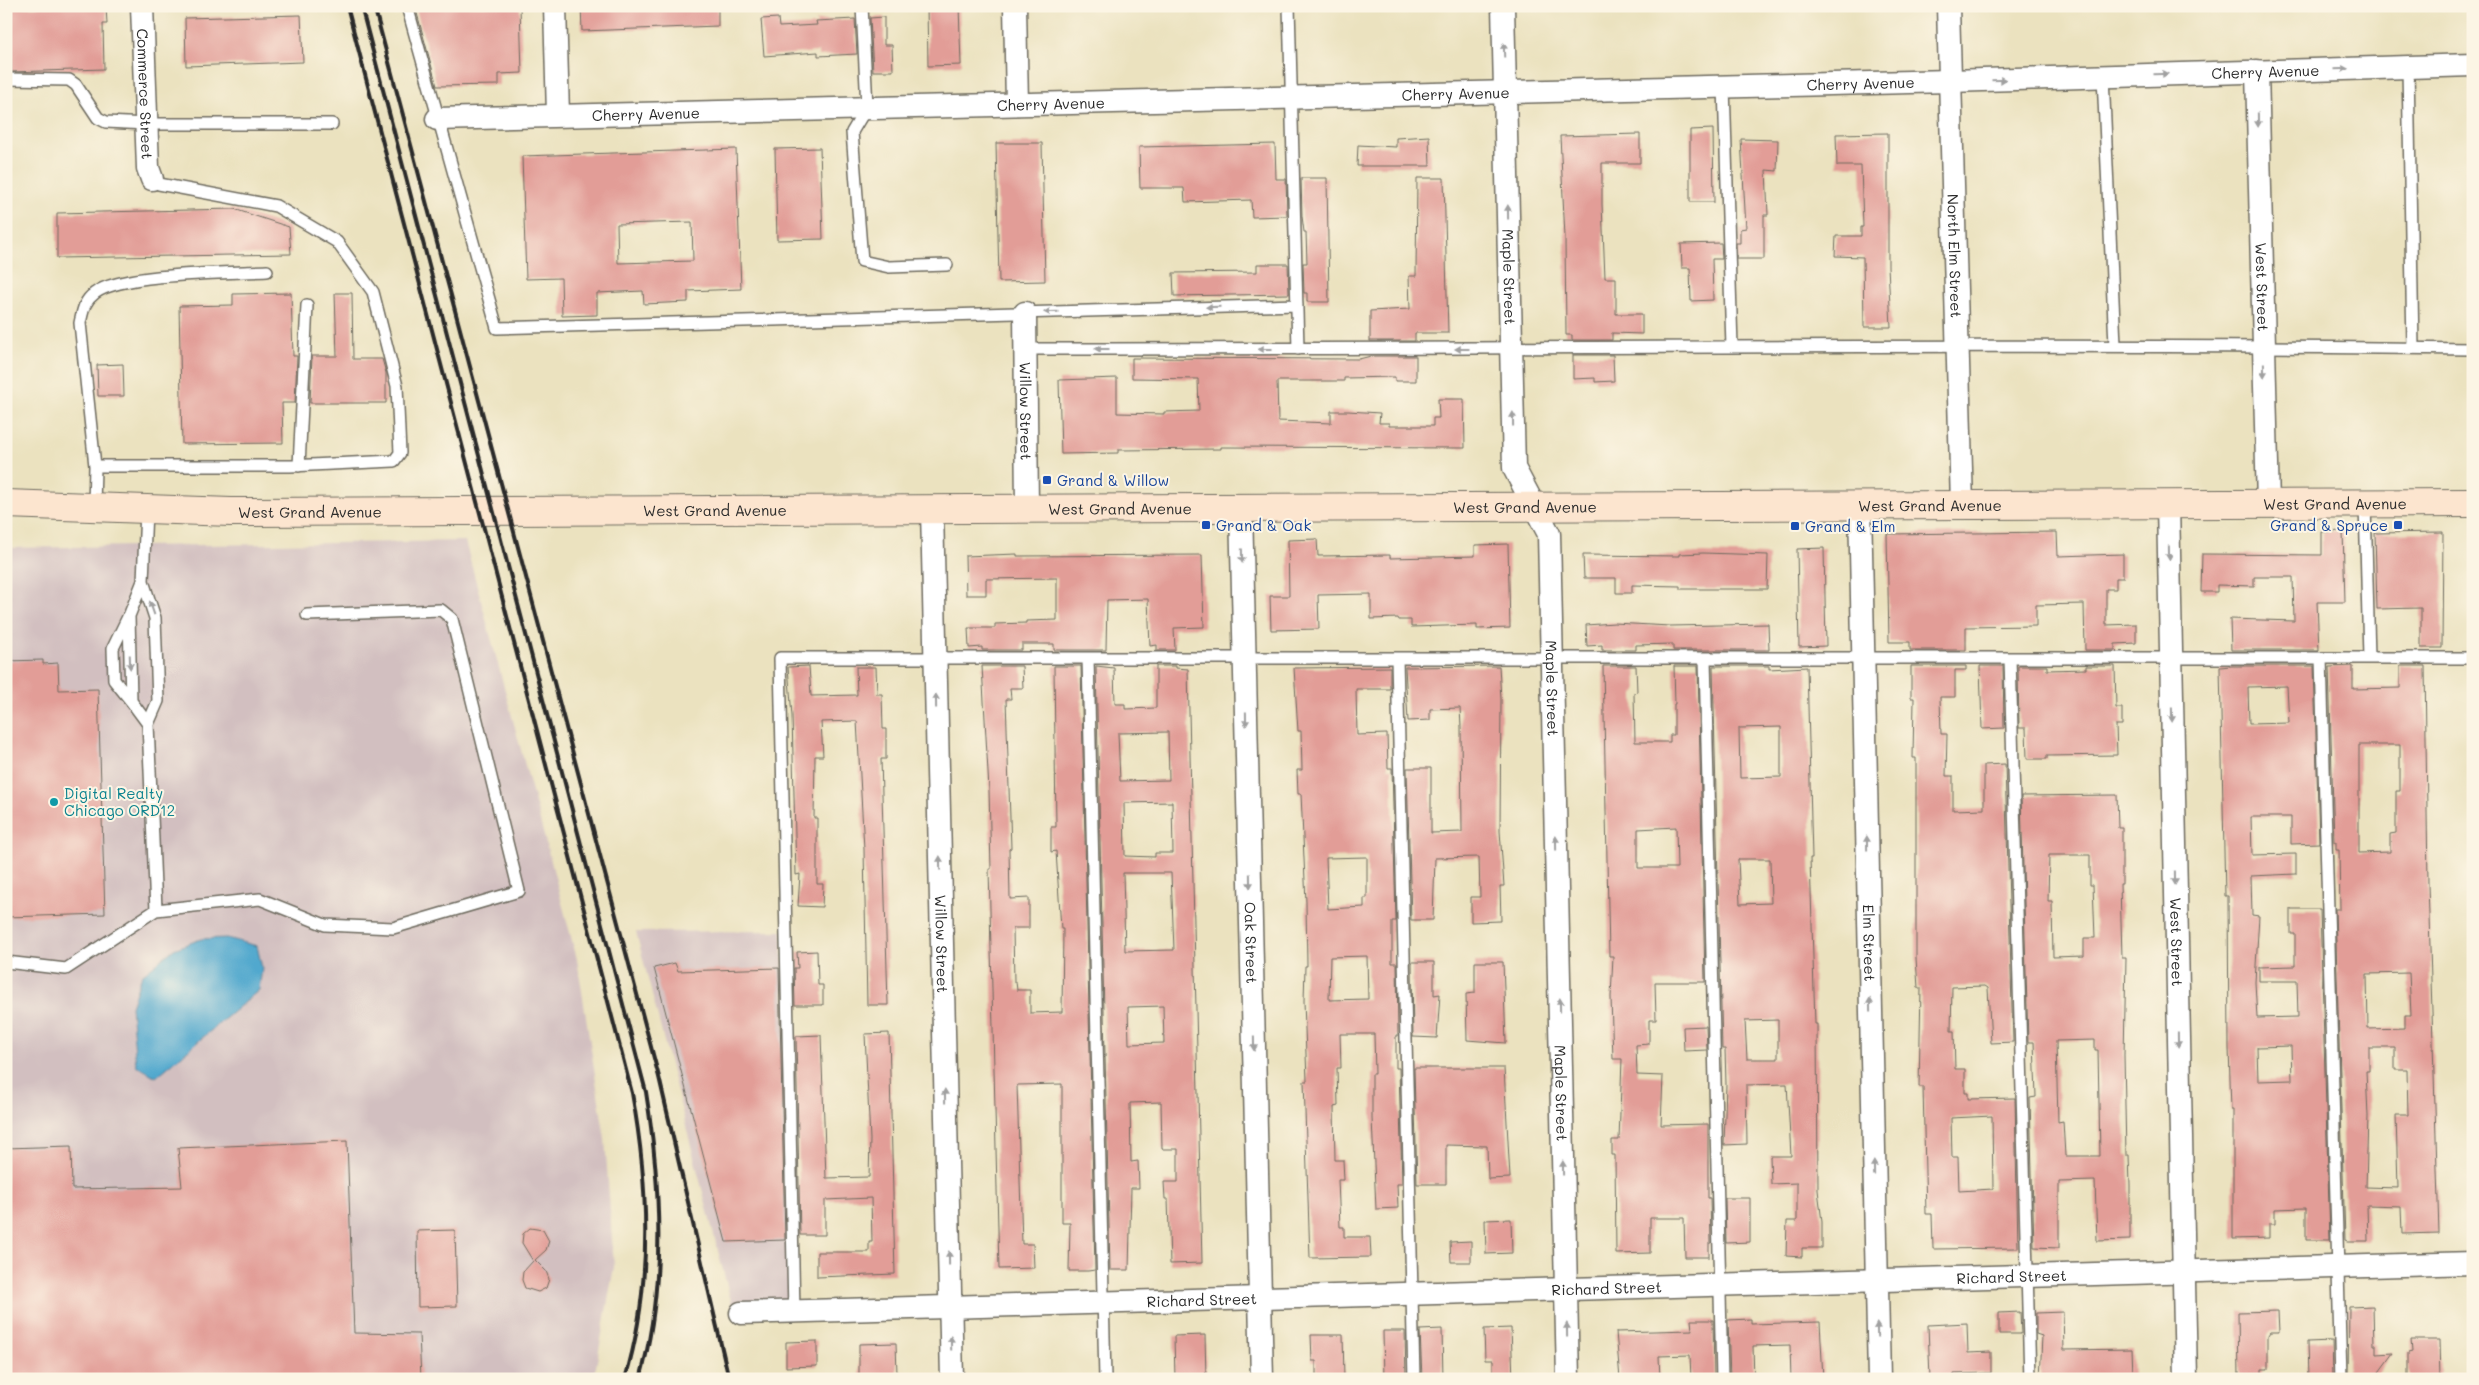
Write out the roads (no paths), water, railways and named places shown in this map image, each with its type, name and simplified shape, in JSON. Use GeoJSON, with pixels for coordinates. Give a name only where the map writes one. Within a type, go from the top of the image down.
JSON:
{"type":"FeatureCollection","features":[{"type":"Feature","properties":{"kind":"main road","name":"West Grand Avenue"},"geometry":{"type":"LineString","coordinates":[[6,504],[231,512],[2473,503]]}},
{"type":"Feature","properties":{"kind":"street","name":"Commerce Street"},"geometry":{"type":"LineString","coordinates":[[142,6],[148,168],[152,179]]}},
{"type":"Feature","properties":{"kind":"street"},"geometry":{"type":"LineString","coordinates":[[555,6],[558,115]]}},
{"type":"Feature","properties":{"kind":"street"},"geometry":{"type":"LineString","coordinates":[[1015,6],[1017,104]]}},
{"type":"Feature","properties":{"kind":"street","name":"Maple Street"},"geometry":{"type":"LineString","coordinates":[[1503,6],[1514,468],[1549,534],[1568,1379]]}},
{"type":"Feature","properties":{"kind":"street","name":"North Elm Street"},"geometry":{"type":"LineString","coordinates":[[1948,6],[1962,505]]}},
{"type":"Feature","properties":{"kind":"street","name":"Cherry Avenue"},"geometry":{"type":"LineString","coordinates":[[437,119],[1950,81],[2473,65]]}},
{"type":"Feature","properties":{"kind":"street","name":"West Street"},"geometry":{"type":"LineString","coordinates":[[2257,71],[2268,504]]}},
{"type":"Feature","properties":{"kind":"street","name":"Willow Street"},"geometry":{"type":"LineString","coordinates":[[1025,313],[1027,508]]}},
{"type":"Feature","properties":{"kind":"street","name":"West Street"},"geometry":{"type":"LineString","coordinates":[[2168,504],[2186,1379]]}},
{"type":"Feature","properties":{"kind":"street","name":"Elm Street"},"geometry":{"type":"LineString","coordinates":[[1860,505],[1878,1379]]}},
{"type":"Feature","properties":{"kind":"street","name":"Oak Street"},"geometry":{"type":"LineString","coordinates":[[1241,508],[1262,1379]]}},
{"type":"Feature","properties":{"kind":"street","name":"Willow Street"},"geometry":{"type":"LineString","coordinates":[[932,509],[952,1379]]}},
{"type":"Feature","properties":{"kind":"street","name":"Richard Street"},"geometry":{"type":"LineString","coordinates":[[741,1313],[2473,1264]]}},
{"type":"Feature","properties":{"kind":"lane"},"geometry":{"type":"LineString","coordinates":[[406,6],[497,328],[1297,305]]}},
{"type":"Feature","properties":{"kind":"lane"},"geometry":{"type":"LineString","coordinates":[[862,6],[867,108],[852,132],[862,261],[889,266],[947,265]]}},
{"type":"Feature","properties":{"kind":"lane"},"geometry":{"type":"LineString","coordinates":[[1289,6],[1298,349]]}},
{"type":"Feature","properties":{"kind":"lane"},"geometry":{"type":"LineString","coordinates":[[2408,67],[2413,348]]}},
{"type":"Feature","properties":{"kind":"lane"},"geometry":{"type":"LineString","coordinates":[[2103,76],[2115,345]]}},
{"type":"Feature","properties":{"kind":"lane"},"geometry":{"type":"LineString","coordinates":[[6,79],[69,80],[76,85],[98,118],[106,122],[147,124],[332,124]]}},
{"type":"Feature","properties":{"kind":"lane"},"geometry":{"type":"LineString","coordinates":[[1724,86],[1732,347]]}},
{"type":"Feature","properties":{"kind":"lane"},"geometry":{"type":"LineString","coordinates":[[95,466],[299,466],[394,461],[400,453],[397,386],[373,292],[337,242],[276,206],[160,184],[152,179]]}},
{"type":"Feature","properties":{"kind":"lane"},"geometry":{"type":"LineString","coordinates":[[94,507],[95,466],[80,323],[84,305],[96,292],[134,279],[267,271]]}},
{"type":"Feature","properties":{"kind":"lane"},"geometry":{"type":"LineString","coordinates":[[299,466],[307,305]]}},
{"type":"Feature","properties":{"kind":"lane"},"geometry":{"type":"LineString","coordinates":[[1026,349],[1511,349],[1958,344],[2473,349]]}},
{"type":"Feature","properties":{"kind":"lane"},"geometry":{"type":"LineString","coordinates":[[2365,503],[2369,658]]}},
{"type":"Feature","properties":{"kind":"lane"},"geometry":{"type":"LineString","coordinates":[[146,510],[142,580],[129,616],[113,648],[114,680],[148,724]]}},
{"type":"Feature","properties":{"kind":"lane"},"geometry":{"type":"LineString","coordinates":[[142,580],[156,624],[158,701],[148,724],[156,910]]}},
{"type":"Feature","properties":{"kind":"lane"},"geometry":{"type":"LineString","coordinates":[[6,962],[66,969],[156,910],[260,899],[325,925],[393,928],[519,891],[452,619],[441,610],[307,616]]}},
{"type":"Feature","properties":{"kind":"lane"},"geometry":{"type":"LineString","coordinates":[[129,616],[131,701]]}},
{"type":"Feature","properties":{"kind":"lane"},"geometry":{"type":"LineString","coordinates":[[794,1312],[780,658],[2473,658]]}},
{"type":"Feature","properties":{"kind":"lane"},"geometry":{"type":"LineString","coordinates":[[1088,658],[1104,1379]]}},
{"type":"Feature","properties":{"kind":"lane"},"geometry":{"type":"LineString","coordinates":[[1397,658],[1414,1379]]}},
{"type":"Feature","properties":{"kind":"lane"},"geometry":{"type":"LineString","coordinates":[[1706,658],[1722,1379]]}},
{"type":"Feature","properties":{"kind":"lane"},"geometry":{"type":"LineString","coordinates":[[2010,658],[2030,1379]]}},
{"type":"Feature","properties":{"kind":"lane"},"geometry":{"type":"LineString","coordinates":[[2321,658],[2341,1379]]}},
{"type":"Feature","properties":{"kind":"water"},"geometry":{"type":"Polygon","coordinates":[[[227,938],[257,946],[262,968],[259,990],[156,1077],[136,1065],[131,1006],[142,975],[174,949],[201,939],[227,938]]]}},
{"type":"Feature","properties":{"kind":"railway"},"geometry":{"type":"LineString","coordinates":[[347,6],[632,1093],[642,1164],[645,1236],[640,1308],[634,1344],[625,1379]]}},
{"type":"Feature","properties":{"kind":"railway"},"geometry":{"type":"LineString","coordinates":[[361,6],[646,1092],[655,1163],[658,1236],[654,1308],[640,1379]]}},
{"type":"Feature","properties":{"kind":"railway"},"geometry":{"type":"LineString","coordinates":[[374,6],[659,1077],[729,1379]]}},
{"type":"Feature","properties":{"kind":"place","name":"Grand & Willow"},"geometry":{"type":"Point","coordinates":[1047,480]}},
{"type":"Feature","properties":{"kind":"place","name":"Grand & Oak"},"geometry":{"type":"Point","coordinates":[1206,525]}},
{"type":"Feature","properties":{"kind":"place","name":"Grand & Spruce"},"geometry":{"type":"Point","coordinates":[2398,525]}},
{"type":"Feature","properties":{"kind":"place","name":"Grand & Elm"},"geometry":{"type":"Point","coordinates":[1795,526]}},
{"type":"Feature","properties":{"kind":"place","name":"Digital Realty Chicago ORD12"},"geometry":{"type":"Point","coordinates":[54,802]}}]}
